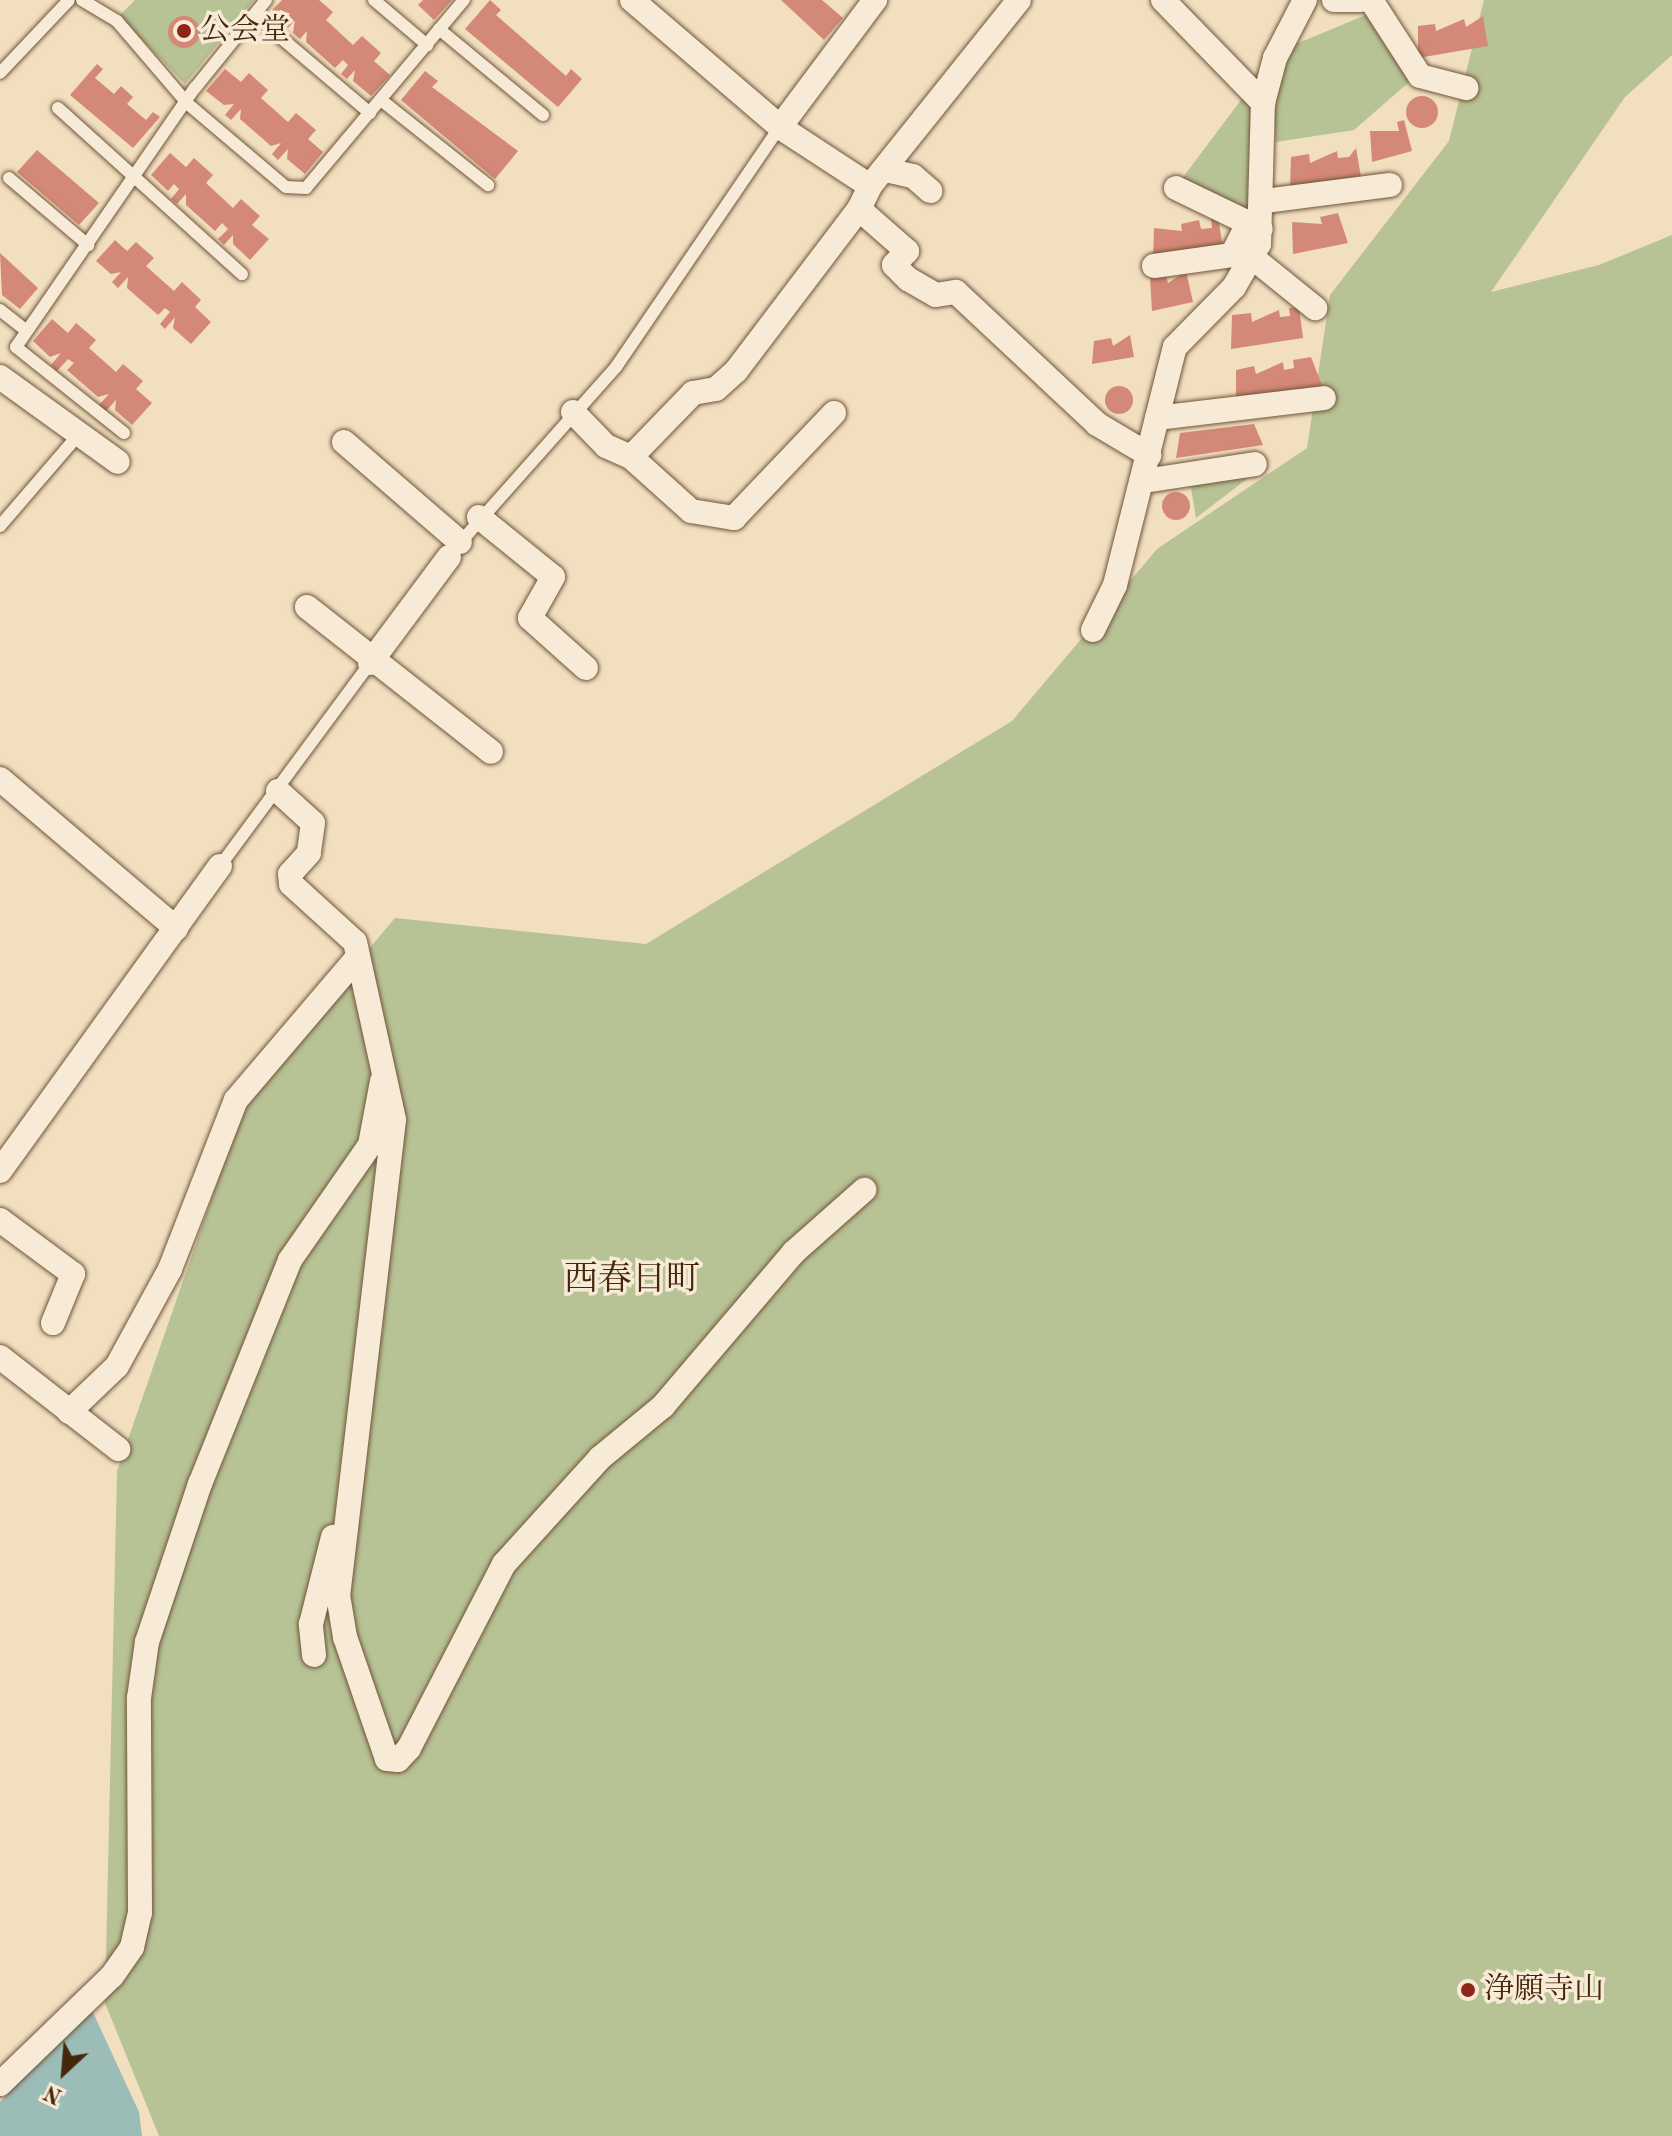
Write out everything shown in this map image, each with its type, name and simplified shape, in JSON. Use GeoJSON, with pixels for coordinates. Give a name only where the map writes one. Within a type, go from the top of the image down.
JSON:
{"type":"FeatureCollection","features":[{"type":"Feature","properties":{"kind":"street"},"geometry":{"type":"LineString","coordinates":[[632,0],[780,127],[878,178],[913,176],[930,191]]}},
{"type":"Feature","properties":{"kind":"street"},"geometry":{"type":"LineString","coordinates":[[780,127],[875,0]]}},
{"type":"Feature","properties":{"kind":"street"},"geometry":{"type":"LineString","coordinates":[[631,457],[693,393],[716,389],[736,371],[859,209],[878,178],[1019,0]]}},
{"type":"Feature","properties":{"kind":"street"},"geometry":{"type":"LineString","coordinates":[[1163,0],[1263,103]]}},
{"type":"Feature","properties":{"kind":"street"},"geometry":{"type":"LineString","coordinates":[[1093,630],[1115,585],[1181,337],[1253,258],[1256,227],[1265,201],[1263,103],[1275,58],[1305,0]]}},
{"type":"Feature","properties":{"kind":"street"},"geometry":{"type":"LineString","coordinates":[[1334,0],[1361,0]]}},
{"type":"Feature","properties":{"kind":"street"},"geometry":{"type":"LineString","coordinates":[[1371,0],[1420,76],[1466,88]]}},
{"type":"Feature","properties":{"kind":"street"},"geometry":{"type":"LineString","coordinates":[[1265,201],[1390,185]]}},
{"type":"Feature","properties":{"kind":"street"},"geometry":{"type":"LineString","coordinates":[[1176,188],[1256,227]]}},
{"type":"Feature","properties":{"kind":"street"},"geometry":{"type":"LineString","coordinates":[[859,209],[907,251],[894,265],[908,279],[936,295],[956,292],[1097,424],[1149,455]]}},
{"type":"Feature","properties":{"kind":"street"},"geometry":{"type":"LineString","coordinates":[[1154,266],[1232,255],[1256,227]]}},
{"type":"Feature","properties":{"kind":"street"},"geometry":{"type":"LineString","coordinates":[[1253,258],[1315,308]]}},
{"type":"Feature","properties":{"kind":"street"},"geometry":{"type":"LineString","coordinates":[[0,377],[118,462]]}},
{"type":"Feature","properties":{"kind":"street"},"geometry":{"type":"LineString","coordinates":[[1157,418],[1324,398]]}},
{"type":"Feature","properties":{"kind":"street"},"geometry":{"type":"LineString","coordinates":[[573,412],[606,446],[631,457],[691,511],[734,518],[834,413]]}},
{"type":"Feature","properties":{"kind":"street"},"geometry":{"type":"LineString","coordinates":[[344,442],[386,465],[454,549],[370,663]]}},
{"type":"Feature","properties":{"kind":"street"},"geometry":{"type":"LineString","coordinates":[[1144,481],[1255,464]]}},
{"type":"Feature","properties":{"kind":"street"},"geometry":{"type":"LineString","coordinates":[[479,517],[553,577],[530,618],[586,668]]}},
{"type":"Feature","properties":{"kind":"street"},"geometry":{"type":"LineString","coordinates":[[307,607],[370,663],[491,752]]}},
{"type":"Feature","properties":{"kind":"street"},"geometry":{"type":"LineString","coordinates":[[0,779],[176,928]]}},
{"type":"Feature","properties":{"kind":"street"},"geometry":{"type":"LineString","coordinates":[[278,791],[313,823],[309,853],[290,874],[291,884],[355,942],[385,1063],[394,1146],[347,1485],[338,1595],[345,1637],[387,1759],[398,1760],[504,1564],[600,1458],[663,1406],[794,1252],[864,1190]]}},
{"type":"Feature","properties":{"kind":"street"},"geometry":{"type":"LineString","coordinates":[[0,1171],[220,866]]}},
{"type":"Feature","properties":{"kind":"street"},"geometry":{"type":"LineString","coordinates":[[69,1412],[117,1366],[170,1269],[236,1100],[357,958]]}},
{"type":"Feature","properties":{"kind":"street"},"geometry":{"type":"LineString","coordinates":[[0,2084],[132,1947],[140,1913],[139,1698],[147,1642],[200,1484],[290,1260],[370,1145],[385,1063]]}},
{"type":"Feature","properties":{"kind":"street"},"geometry":{"type":"LineString","coordinates":[[0,1220],[73,1274],[53,1323]]}},
{"type":"Feature","properties":{"kind":"street"},"geometry":{"type":"LineString","coordinates":[[0,1357],[118,1449]]}},
{"type":"Feature","properties":{"kind":"street"},"geometry":{"type":"LineString","coordinates":[[314,1655],[311,1624],[347,1485]]}},
{"type":"Feature","properties":{"kind":"lane"},"geometry":{"type":"LineString","coordinates":[[0,73],[69,0]]}},
{"type":"Feature","properties":{"kind":"lane"},"geometry":{"type":"LineString","coordinates":[[82,0],[117,21],[188,104],[286,187],[306,188],[464,0]]}},
{"type":"Feature","properties":{"kind":"lane"},"geometry":{"type":"LineString","coordinates":[[124,433],[16,347],[188,104],[266,0]]}},
{"type":"Feature","properties":{"kind":"lane"},"geometry":{"type":"LineString","coordinates":[[374,0],[427,45]]}},
{"type":"Feature","properties":{"kind":"lane"},"geometry":{"type":"LineString","coordinates":[[254,15],[370,113]]}},
{"type":"Feature","properties":{"kind":"lane"},"geometry":{"type":"LineString","coordinates":[[439,29],[543,115]]}},
{"type":"Feature","properties":{"kind":"lane"},"geometry":{"type":"LineString","coordinates":[[381,100],[488,185]]}},
{"type":"Feature","properties":{"kind":"lane"},"geometry":{"type":"LineString","coordinates":[[58,108],[242,274]]}},
{"type":"Feature","properties":{"kind":"lane"},"geometry":{"type":"LineString","coordinates":[[454,549],[573,412],[667,297],[780,127]]}},
{"type":"Feature","properties":{"kind":"lane"},"geometry":{"type":"LineString","coordinates":[[9,178],[88,245]]}},
{"type":"Feature","properties":{"kind":"lane"},"geometry":{"type":"LineString","coordinates":[[0,310],[27,331]]}},
{"type":"Feature","properties":{"kind":"lane"},"geometry":{"type":"LineString","coordinates":[[0,526],[79,434]]}},
{"type":"Feature","properties":{"kind":"lane"},"geometry":{"type":"LineString","coordinates":[[220,866],[370,663]]}},
{"type":"Feature","properties":{"kind":"green space"},"geometry":{"type":"Polygon","coordinates":[[[135,0],[254,0],[185,84],[119,16],[135,0]]]}},
{"type":"Feature","properties":{"kind":"green space"},"geometry":{"type":"Polygon","coordinates":[[[1484,0],[1672,0],[1672,55],[1625,97],[1491,292],[1599,265],[1672,235],[1672,2136],[159,2136],[105,2003],[117,1471],[249,1091],[395,918],[646,944],[1012,721],[1157,549],[1307,448],[1330,295],[1449,141],[1484,0]]]}},
{"type":"Feature","properties":{"kind":"green space"},"geometry":{"type":"Polygon","coordinates":[[[1373,12],[1415,77],[1354,130],[1276,142],[1273,100],[1291,46],[1373,12]]]}},
{"type":"Feature","properties":{"kind":"green space"},"geometry":{"type":"Polygon","coordinates":[[[1247,92],[1256,100],[1253,221],[1178,184],[1247,92]]]}},
{"type":"Feature","properties":{"kind":"green space"},"geometry":{"type":"Polygon","coordinates":[[[1252,475],[1196,518],[1190,482],[1252,475]]]}},
{"type":"Feature","properties":{"kind":"water"},"geometry":{"type":"Polygon","coordinates":[[[90,2006],[139,2112],[142,2136],[0,2136],[0,2102],[90,2006]]]}},
{"type":"Feature","properties":{"kind":"building"},"geometry":{"type":"Polygon","coordinates":[[[282,0],[319,0],[333,12],[326,20],[353,45],[362,36],[381,53],[374,61],[390,75],[371,96],[353,81],[355,70],[347,79],[341,74],[348,65],[343,60],[335,68],[306,42],[307,31],[300,39],[293,33],[295,20],[288,28],[270,12],[282,0]]]}},
{"type":"Feature","properties":{"kind":"building"},"geometry":{"type":"Polygon","coordinates":[[[423,0],[452,0],[434,20],[418,5],[423,0]]]}},
{"type":"Feature","properties":{"kind":"building"},"geometry":{"type":"Polygon","coordinates":[[[490,0],[501,10],[496,15],[566,76],[571,69],[582,79],[558,107],[465,29],[490,0]]]}},
{"type":"Feature","properties":{"kind":"building"},"geometry":{"type":"Polygon","coordinates":[[[781,0],[822,0],[843,18],[824,40],[781,0]]]}},
{"type":"Feature","properties":{"kind":"building","name":"公会堂"},"geometry":{"type":"Polygon","coordinates":[[[184,16],[195,21],[200,32],[195,43],[184,48],[173,43],[168,32],[173,21],[184,16]]]}},
{"type":"Feature","properties":{"kind":"building"},"geometry":{"type":"Polygon","coordinates":[[[1483,16],[1488,46],[1418,58],[1418,26],[1435,24],[1436,31],[1464,19],[1466,27],[1483,16]]]}},
{"type":"Feature","properties":{"kind":"building"},"geometry":{"type":"Polygon","coordinates":[[[97,64],[103,69],[95,78],[114,94],[121,86],[133,97],[127,104],[146,120],[153,112],[160,117],[133,148],[70,95],[97,64]]]}},
{"type":"Feature","properties":{"kind":"building"},"geometry":{"type":"Polygon","coordinates":[[[225,69],[241,82],[249,73],[268,90],[261,98],[288,122],[296,113],[316,130],[308,139],[323,152],[305,174],[287,159],[288,149],[278,160],[272,154],[281,143],[271,146],[240,119],[241,109],[231,120],[225,115],[234,104],[224,105],[206,91],[225,69]]]}},
{"type":"Feature","properties":{"kind":"building"},"geometry":{"type":"Polygon","coordinates":[[[425,71],[438,81],[432,87],[518,151],[495,179],[401,100],[425,71]]]}},
{"type":"Feature","properties":{"kind":"building"},"geometry":{"type":"Polygon","coordinates":[[[1422,96],[1433,101],[1438,112],[1433,123],[1422,128],[1411,123],[1406,112],[1411,101],[1422,96]]]}},
{"type":"Feature","properties":{"kind":"building"},"geometry":{"type":"Polygon","coordinates":[[[1404,120],[1412,151],[1372,162],[1370,131],[1399,131],[1397,122],[1404,120]]]}},
{"type":"Feature","properties":{"kind":"building"},"geometry":{"type":"Polygon","coordinates":[[[1356,148],[1361,177],[1290,189],[1291,157],[1309,154],[1310,163],[1337,151],[1338,158],[1349,157],[1356,148]]]}},
{"type":"Feature","properties":{"kind":"building"},"geometry":{"type":"Polygon","coordinates":[[[37,150],[99,203],[79,225],[17,172],[37,150]]]}},
{"type":"Feature","properties":{"kind":"building"},"geometry":{"type":"Polygon","coordinates":[[[170,153],[186,167],[194,158],[213,175],[206,183],[233,208],[241,199],[260,216],[252,225],[269,239],[250,260],[233,244],[233,235],[224,245],[218,239],[228,229],[222,223],[215,231],[186,205],[186,194],[177,204],[171,199],[179,189],[174,184],[168,191],[151,175],[170,153]]]}},
{"type":"Feature","properties":{"kind":"building"},"geometry":{"type":"Polygon","coordinates":[[[1338,213],[1348,243],[1293,254],[1292,222],[1322,224],[1320,217],[1338,213]]]}},
{"type":"Feature","properties":{"kind":"building"},"geometry":{"type":"Polygon","coordinates":[[[1218,217],[1223,248],[1153,259],[1154,228],[1182,231],[1181,224],[1199,220],[1201,229],[1212,228],[1211,219],[1218,217]]]}},
{"type":"Feature","properties":{"kind":"building"},"geometry":{"type":"Polygon","coordinates":[[[115,240],[127,251],[136,242],[154,258],[146,266],[174,291],[182,282],[201,300],[195,307],[211,322],[191,344],[173,328],[175,317],[165,329],[160,324],[170,312],[165,308],[158,315],[127,288],[128,277],[118,288],[112,282],[121,272],[111,274],[96,261],[115,240]]]}},
{"type":"Feature","properties":{"kind":"building"},"geometry":{"type":"Polygon","coordinates":[[[0,253],[38,288],[20,309],[2,295],[0,253]]]}},
{"type":"Feature","properties":{"kind":"building"},"geometry":{"type":"Polygon","coordinates":[[[1186,271],[1193,302],[1152,311],[1150,278],[1166,275],[1168,283],[1186,271]]]}},
{"type":"Feature","properties":{"kind":"building"},"geometry":{"type":"Polygon","coordinates":[[[1299,307],[1303,338],[1231,349],[1232,315],[1251,313],[1252,322],[1279,310],[1280,317],[1290,316],[1289,308],[1299,307]]]}},
{"type":"Feature","properties":{"kind":"building"},"geometry":{"type":"Polygon","coordinates":[[[52,319],[68,333],[76,323],[96,340],[89,348],[116,372],[123,364],[143,381],[136,389],[152,403],[132,425],[115,410],[116,400],[106,411],[99,405],[109,394],[98,397],[67,370],[74,363],[68,359],[57,371],[51,365],[61,353],[50,357],[33,341],[52,319]]]}},
{"type":"Feature","properties":{"kind":"building"},"geometry":{"type":"Polygon","coordinates":[[[1130,335],[1134,357],[1092,364],[1094,341],[1111,338],[1113,346],[1130,335]]]}},
{"type":"Feature","properties":{"kind":"building"},"geometry":{"type":"Polygon","coordinates":[[[1311,357],[1323,388],[1236,403],[1236,370],[1254,366],[1256,374],[1283,362],[1284,370],[1294,368],[1293,360],[1311,357]]]}},
{"type":"Feature","properties":{"kind":"building"},"geometry":{"type":"Polygon","coordinates":[[[1119,386],[1129,390],[1133,400],[1129,410],[1119,414],[1109,410],[1105,400],[1109,390],[1119,386]]]}},
{"type":"Feature","properties":{"kind":"building"},"geometry":{"type":"Polygon","coordinates":[[[1254,424],[1263,445],[1176,458],[1180,433],[1254,424]]]}},
{"type":"Feature","properties":{"kind":"building"},"geometry":{"type":"Polygon","coordinates":[[[1176,492],[1186,496],[1190,506],[1186,516],[1176,520],[1166,516],[1162,506],[1166,496],[1176,492]]]}},
{"type":"Feature","properties":{"kind":"place","name":"公会堂"},"geometry":{"type":"Point","coordinates":[184,31]}},
{"type":"Feature","properties":{"kind":"place","name":"浄願寺山"},"geometry":{"type":"Point","coordinates":[1468,1990]}},
{"type":"Feature","properties":{"kind":"district","name":"西春日町"},"geometry":{"type":"Point","coordinates":[632,1281]}}]}
